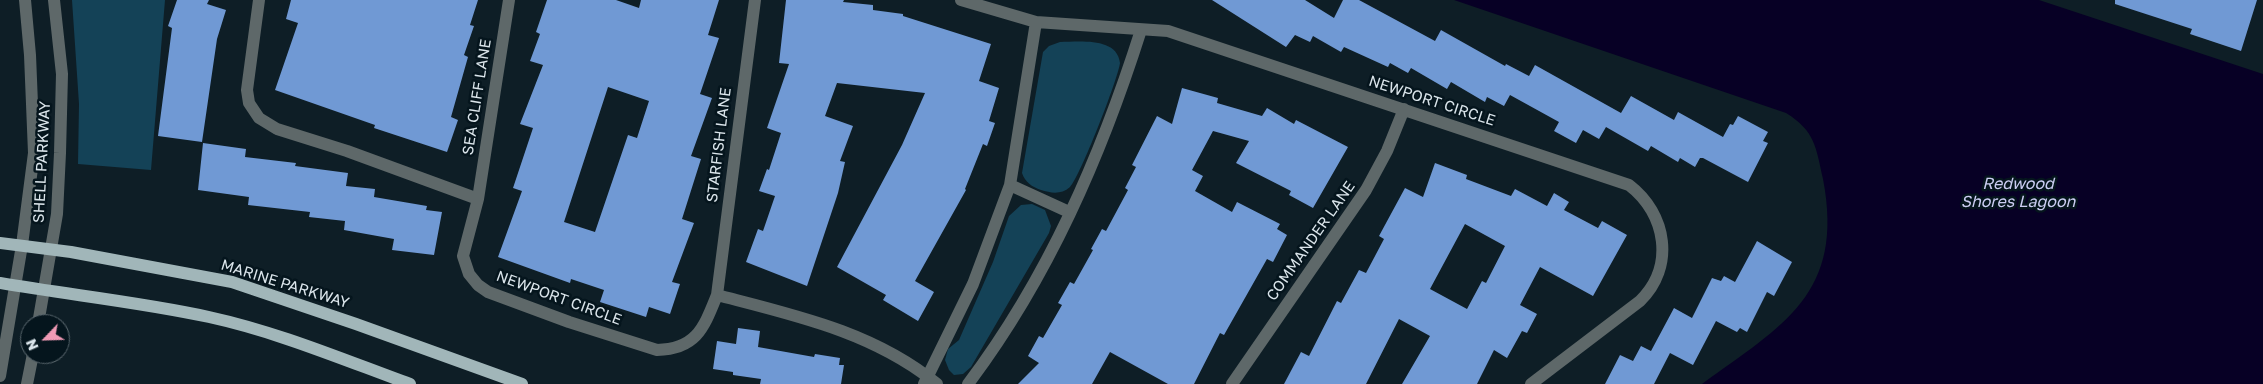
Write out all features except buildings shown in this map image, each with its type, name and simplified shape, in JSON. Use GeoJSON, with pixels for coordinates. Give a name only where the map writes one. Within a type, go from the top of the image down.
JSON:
{"type":"FeatureCollection","features":[{"type":"Feature","properties":{"kind":"main road","name":"MARINE PARKWAY"},"geometry":{"type":"LineString","coordinates":[[0,244],[51,249],[232,282],[356,324],[522,384]]}},
{"type":"Feature","properties":{"kind":"main road"},"geometry":{"type":"LineString","coordinates":[[0,283],[128,302],[210,317],[292,341],[410,384]]}},
{"type":"Feature","properties":{"kind":"street","name":"SHELL PARKWAY"},"geometry":{"type":"LineString","coordinates":[[0,376],[22,246],[34,153],[30,55],[25,0]]}},
{"type":"Feature","properties":{"kind":"street","name":"SHELL PARKWAY"},"geometry":{"type":"LineString","coordinates":[[40,314],[57,214],[62,74],[54,0]]}},
{"type":"Feature","properties":{"kind":"street"},"geometry":{"type":"LineString","coordinates":[[259,0],[246,90],[249,103],[259,118],[278,129],[347,151],[478,199]]}},
{"type":"Feature","properties":{"kind":"street","name":"SEA CLIFF LANE"},"geometry":{"type":"LineString","coordinates":[[478,199],[509,0]]}},
{"type":"Feature","properties":{"kind":"street","name":"STARFISH LANE"},"geometry":{"type":"LineString","coordinates":[[717,295],[755,0]]}},
{"type":"Feature","properties":{"kind":"street","name":"NEWPORT CIRCLE"},"geometry":{"type":"LineString","coordinates":[[961,0],[1036,22],[1168,31],[1629,185],[1644,199],[1658,220],[1663,257],[1656,279],[1648,294],[1531,384]]}},
{"type":"Feature","properties":{"kind":"street"},"geometry":{"type":"LineString","coordinates":[[717,295],[833,327],[869,341],[930,382],[973,284],[1010,184],[1036,22]]}},
{"type":"Feature","properties":{"kind":"street"},"geometry":{"type":"LineString","coordinates":[[968,384],[995,347],[1052,252],[1103,142],[1141,30]]}},
{"type":"Feature","properties":{"kind":"street","name":"COMMANDER LANE"},"geometry":{"type":"LineString","coordinates":[[1232,384],[1366,190],[1387,151],[1404,109]]}},
{"type":"Feature","properties":{"kind":"street"},"geometry":{"type":"LineString","coordinates":[[1010,184],[1069,212]]}},
{"type":"Feature","properties":{"kind":"street","name":"NEWPORT CIRCLE"},"geometry":{"type":"LineString","coordinates":[[478,199],[463,256],[468,274],[488,292],[569,322],[657,350],[671,349],[684,344],[703,330],[717,295]]}},
{"type":"Feature","properties":{"kind":"street"},"geometry":{"type":"LineString","coordinates":[[27,384],[30,364]]}},
{"type":"Feature","properties":{"kind":"shaded area"},"geometry":{"type":"Polygon","coordinates":[[[72,0],[165,0],[151,170],[78,164],[79,104],[72,0]]]}},
{"type":"Feature","properties":{"kind":"shaded area"},"geometry":{"type":"Polygon","coordinates":[[[1060,42],[1087,42],[1105,45],[1117,55],[1120,63],[1113,88],[1082,166],[1070,187],[1067,190],[1056,193],[1045,191],[1029,184],[1022,173],[1043,52],[1049,46],[1060,42]]]}},
{"type":"Feature","properties":{"kind":"shaded area"},"geometry":{"type":"Polygon","coordinates":[[[1032,204],[1045,210],[1051,226],[1049,233],[971,367],[963,374],[954,375],[949,370],[945,360],[948,349],[959,340],[993,262],[1009,216],[1021,205],[1032,204]]]}},
{"type":"Feature","properties":{"kind":"water","name":"Redwood Shores Lagoon"},"geometry":{"type":"Polygon","coordinates":[[[1454,0],[2039,0],[2263,74],[2263,384],[1702,384],[1782,324],[1801,302],[1816,279],[1825,251],[1827,218],[1821,168],[1809,133],[1786,113],[1454,0]]]}}]}
